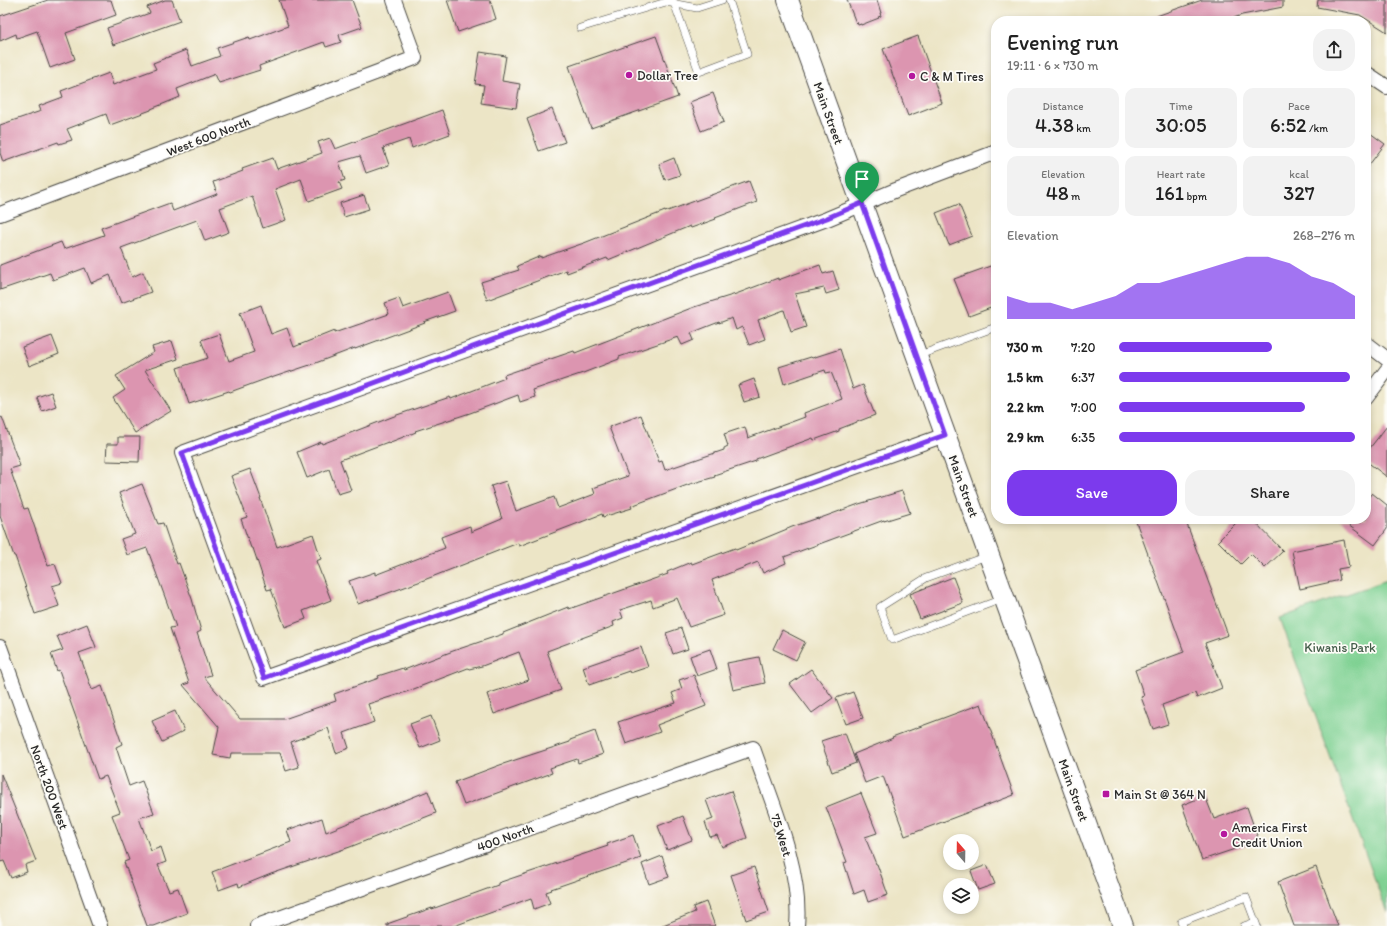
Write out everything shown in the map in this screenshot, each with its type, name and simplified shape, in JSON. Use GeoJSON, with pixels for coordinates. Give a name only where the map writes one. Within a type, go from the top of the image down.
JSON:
{"type":"FeatureCollection","features":[{"type":"Feature","properties":{"kind":"main road","name":"Main Street"},"geometry":{"type":"LineString","coordinates":[[788,0],[1123,926]]}},
{"type":"Feature","properties":{"kind":"street","name":"West 600 North"},"geometry":{"type":"LineString","coordinates":[[0,214],[415,58],[394,0]]}},
{"type":"Feature","properties":{"kind":"street"},"geometry":{"type":"LineString","coordinates":[[1371,76],[1387,87]]}},
{"type":"Feature","properties":{"kind":"street"},"geometry":{"type":"LineString","coordinates":[[945,435],[264,678],[182,453],[818,222],[862,203],[991,154]]}},
{"type":"Feature","properties":{"kind":"street"},"geometry":{"type":"LineString","coordinates":[[1371,347],[1387,359]]}},
{"type":"Feature","properties":{"kind":"street"},"geometry":{"type":"LineString","coordinates":[[1371,391],[1387,370]]}},
{"type":"Feature","properties":{"kind":"street","name":"North 200 West"},"geometry":{"type":"LineString","coordinates":[[0,647],[100,926]]}},
{"type":"Feature","properties":{"kind":"street","name":"400 North"},"geometry":{"type":"LineString","coordinates":[[257,926],[753,748]]}},
{"type":"Feature","properties":{"kind":"street","name":"75 West"},"geometry":{"type":"LineString","coordinates":[[753,748],[788,849],[798,909],[797,926]]}},
{"type":"Feature","properties":{"kind":"lane"},"geometry":{"type":"LineString","coordinates":[[580,28],[666,2],[674,2],[697,8],[722,0]]}},
{"type":"Feature","properties":{"kind":"lane"},"geometry":{"type":"LineString","coordinates":[[674,2],[699,72],[747,54],[729,0]]}},
{"type":"Feature","properties":{"kind":"lane"},"geometry":{"type":"LineString","coordinates":[[917,356],[991,329]]}},
{"type":"Feature","properties":{"kind":"lane"},"geometry":{"type":"LineString","coordinates":[[989,555],[926,578],[880,607],[892,640],[1004,598]]}},
{"type":"Feature","properties":{"kind":"lane"},"geometry":{"type":"LineString","coordinates":[[1183,926],[1181,922],[1246,897],[1256,924],[1244,926]]}},
{"type":"Feature","properties":{"kind":"green space","name":"Kiwanis Park"},"geometry":{"type":"Polygon","coordinates":[[[1387,580],[1387,913],[1280,618],[1387,580]]]}},
{"type":"Feature","properties":{"kind":"building"},"geometry":{"type":"Polygon","coordinates":[[[48,0],[111,0],[116,15],[66,33],[75,59],[50,68],[37,31],[17,38],[16,34],[0,41],[0,16],[48,0]]]}},
{"type":"Feature","properties":{"kind":"building"},"geometry":{"type":"Polygon","coordinates":[[[165,0],[172,0],[180,21],[113,45],[107,28],[150,13],[147,7],[165,0]]]}},
{"type":"Feature","properties":{"kind":"building"},"geometry":{"type":"Polygon","coordinates":[[[279,0],[352,0],[362,27],[339,35],[341,42],[326,47],[324,42],[259,66],[260,70],[219,83],[215,74],[177,89],[180,97],[151,110],[110,125],[106,114],[67,129],[72,140],[59,144],[58,142],[3,162],[0,153],[0,125],[41,111],[39,106],[63,97],[61,91],[109,73],[113,85],[156,69],[153,63],[186,50],[192,66],[220,56],[217,48],[249,37],[250,40],[288,26],[279,0]]]}},
{"type":"Feature","properties":{"kind":"building"},"geometry":{"type":"Polygon","coordinates":[[[447,0],[490,0],[496,19],[458,32],[447,0]]]}},
{"type":"Feature","properties":{"kind":"building"},"geometry":{"type":"Polygon","coordinates":[[[847,0],[877,0],[881,16],[858,25],[847,0]]]}},
{"type":"Feature","properties":{"kind":"building"},"geometry":{"type":"Polygon","coordinates":[[[1202,0],[1283,0],[1283,7],[1239,16],[1157,16],[1202,0]]]}},
{"type":"Feature","properties":{"kind":"building"},"geometry":{"type":"Polygon","coordinates":[[[1318,0],[1387,0],[1387,32],[1371,22],[1371,16],[1362,16],[1317,7],[1318,0]]]}},
{"type":"Feature","properties":{"kind":"building"},"geometry":{"type":"Polygon","coordinates":[[[656,36],[678,97],[591,128],[569,66],[656,36]]]}},
{"type":"Feature","properties":{"kind":"building"},"geometry":{"type":"Polygon","coordinates":[[[918,36],[942,103],[908,116],[883,49],[918,36]]]}},
{"type":"Feature","properties":{"kind":"building"},"geometry":{"type":"Polygon","coordinates":[[[480,52],[506,56],[502,81],[520,84],[516,108],[481,103],[484,85],[475,84],[480,52]]]}},
{"type":"Feature","properties":{"kind":"building"},"geometry":{"type":"Polygon","coordinates":[[[713,93],[724,122],[701,131],[690,102],[713,93]]]}},
{"type":"Feature","properties":{"kind":"building"},"geometry":{"type":"Polygon","coordinates":[[[552,109],[565,142],[539,151],[527,119],[552,109]]]}},
{"type":"Feature","properties":{"kind":"building"},"geometry":{"type":"Polygon","coordinates":[[[442,110],[450,134],[412,148],[409,139],[383,148],[389,165],[366,173],[360,156],[339,162],[345,180],[339,182],[342,189],[309,201],[301,179],[275,189],[286,220],[263,228],[252,196],[220,208],[229,232],[205,241],[197,220],[121,248],[132,277],[143,272],[151,292],[121,303],[110,275],[91,283],[85,268],[53,280],[50,273],[0,290],[0,265],[61,242],[64,249],[104,235],[101,228],[170,203],[173,211],[217,194],[213,182],[243,171],[242,169],[273,158],[277,169],[322,153],[318,142],[330,138],[335,149],[442,110]]]}},
{"type":"Feature","properties":{"kind":"building"},"geometry":{"type":"Polygon","coordinates":[[[1371,134],[1385,144],[1371,162],[1371,134]]]}},
{"type":"Feature","properties":{"kind":"building"},"geometry":{"type":"Polygon","coordinates":[[[674,158],[680,175],[665,180],[659,164],[674,158]]]}},
{"type":"Feature","properties":{"kind":"building"},"geometry":{"type":"Polygon","coordinates":[[[749,181],[757,202],[691,228],[690,226],[608,260],[607,258],[567,273],[566,270],[487,300],[481,282],[519,270],[517,266],[541,256],[541,258],[584,243],[665,211],[749,181]]]}},
{"type":"Feature","properties":{"kind":"building"},"geometry":{"type":"Polygon","coordinates":[[[364,195],[369,209],[344,217],[340,203],[364,195]]]}},
{"type":"Feature","properties":{"kind":"building"},"geometry":{"type":"Polygon","coordinates":[[[959,204],[972,236],[949,245],[936,213],[959,204]]]}},
{"type":"Feature","properties":{"kind":"building"},"geometry":{"type":"Polygon","coordinates":[[[820,265],[823,274],[833,271],[839,290],[826,294],[824,288],[795,294],[806,327],[791,332],[784,310],[758,320],[765,339],[749,345],[742,327],[736,330],[732,318],[691,333],[694,340],[682,345],[678,337],[619,357],[619,359],[583,373],[533,390],[535,397],[520,402],[518,395],[415,431],[416,432],[388,443],[340,460],[351,490],[338,494],[329,469],[307,478],[297,452],[321,442],[322,444],[397,415],[450,397],[451,399],[505,378],[504,375],[574,351],[575,353],[694,307],[820,265]]]}},
{"type":"Feature","properties":{"kind":"building"},"geometry":{"type":"Polygon","coordinates":[[[991,266],[991,308],[969,316],[954,279],[991,266]]]}},
{"type":"Feature","properties":{"kind":"building"},"geometry":{"type":"Polygon","coordinates":[[[448,292],[455,311],[313,364],[189,404],[177,368],[208,358],[201,340],[219,334],[229,361],[254,352],[240,313],[261,305],[271,334],[287,328],[294,347],[334,331],[334,333],[389,314],[385,303],[399,298],[403,308],[448,292]]]}},
{"type":"Feature","properties":{"kind":"building"},"geometry":{"type":"Polygon","coordinates":[[[52,336],[59,354],[29,366],[22,347],[52,336]]]}},
{"type":"Feature","properties":{"kind":"building"},"geometry":{"type":"Polygon","coordinates":[[[172,341],[178,359],[145,370],[171,411],[135,433],[113,398],[125,390],[116,376],[154,352],[152,347],[172,341]]]}},
{"type":"Feature","properties":{"kind":"building"},"geometry":{"type":"Polygon","coordinates":[[[840,349],[853,389],[863,385],[875,415],[839,429],[839,431],[814,440],[813,438],[756,459],[756,461],[714,475],[715,477],[690,484],[631,506],[632,508],[603,517],[602,514],[519,546],[518,543],[358,604],[349,581],[375,572],[375,575],[445,548],[441,537],[470,526],[471,532],[502,519],[491,486],[506,481],[516,511],[554,497],[558,508],[595,494],[593,488],[628,476],[609,427],[641,415],[659,462],[662,461],[665,470],[724,450],[724,448],[728,446],[724,434],[745,427],[748,438],[805,417],[804,413],[842,399],[831,372],[826,373],[825,370],[784,384],[779,367],[840,349]]]}},
{"type":"Feature","properties":{"kind":"building"},"geometry":{"type":"Polygon","coordinates":[[[754,379],[760,397],[744,402],[738,385],[754,379]]]}},
{"type":"Feature","properties":{"kind":"building"},"geometry":{"type":"Polygon","coordinates":[[[51,392],[56,406],[42,411],[37,397],[51,392]]]}},
{"type":"Feature","properties":{"kind":"building"},"geometry":{"type":"Polygon","coordinates":[[[2,417],[20,466],[10,469],[24,509],[28,508],[48,566],[55,564],[62,583],[52,586],[59,606],[35,614],[0,516],[0,418],[2,417]]]}},
{"type":"Feature","properties":{"kind":"building"},"geometry":{"type":"Polygon","coordinates":[[[1387,426],[1387,477],[1371,465],[1371,447],[1387,426]]]}},
{"type":"Feature","properties":{"kind":"building"},"geometry":{"type":"Polygon","coordinates":[[[118,437],[140,437],[139,462],[106,461],[107,444],[118,444],[118,437]]]}},
{"type":"Feature","properties":{"kind":"building"},"geometry":{"type":"Polygon","coordinates":[[[250,469],[277,547],[313,534],[321,559],[316,561],[331,600],[303,611],[306,619],[285,627],[271,589],[267,590],[253,548],[251,548],[241,519],[247,517],[231,476],[250,469]]]}},
{"type":"Feature","properties":{"kind":"building"},"geometry":{"type":"Polygon","coordinates":[[[142,484],[158,524],[163,523],[177,564],[179,563],[192,599],[201,631],[197,633],[211,675],[204,677],[240,719],[284,719],[336,701],[334,694],[379,678],[378,676],[403,668],[404,670],[503,634],[568,607],[569,609],[668,574],[667,572],[691,562],[692,564],[735,548],[736,550],[792,527],[859,504],[902,491],[910,513],[884,520],[784,557],[786,563],[763,573],[758,562],[712,580],[724,615],[689,627],[677,598],[653,607],[651,600],[620,610],[623,618],[613,622],[614,626],[547,651],[561,690],[494,714],[487,694],[529,680],[519,652],[482,666],[468,668],[406,692],[368,704],[374,722],[344,733],[349,748],[336,753],[328,728],[291,742],[299,767],[286,771],[280,753],[231,753],[230,758],[213,755],[219,727],[183,685],[189,683],[170,628],[176,627],[147,548],[127,555],[121,539],[135,534],[119,493],[142,484]]]}},
{"type":"Feature","properties":{"kind":"building"},"geometry":{"type":"Polygon","coordinates":[[[1372,493],[1387,505],[1387,529],[1375,545],[1347,524],[1371,524],[1372,493]]]}},
{"type":"Feature","properties":{"kind":"building"},"geometry":{"type":"Polygon","coordinates":[[[1137,524],[1187,524],[1228,635],[1205,643],[1222,688],[1197,698],[1195,693],[1162,705],[1168,724],[1153,729],[1141,697],[1144,696],[1135,670],[1184,652],[1137,524]]]}},
{"type":"Feature","properties":{"kind":"building"},"geometry":{"type":"Polygon","coordinates":[[[1235,524],[1257,524],[1283,551],[1265,568],[1251,554],[1241,564],[1218,541],[1235,524]]]}},
{"type":"Feature","properties":{"kind":"building"},"geometry":{"type":"Polygon","coordinates":[[[1344,540],[1349,567],[1338,569],[1340,580],[1300,589],[1292,551],[1344,540]]]}},
{"type":"Feature","properties":{"kind":"building"},"geometry":{"type":"Polygon","coordinates":[[[953,577],[963,603],[920,619],[910,594],[953,577]]]}},
{"type":"Feature","properties":{"kind":"building"},"geometry":{"type":"Polygon","coordinates":[[[87,624],[96,647],[79,653],[92,690],[102,686],[122,744],[116,747],[129,786],[142,781],[154,813],[139,818],[151,851],[161,847],[166,862],[158,865],[169,891],[178,888],[187,913],[153,926],[147,926],[124,862],[129,860],[112,815],[120,812],[106,776],[98,779],[59,670],[57,671],[51,654],[63,650],[57,636],[87,624]]]}},
{"type":"Feature","properties":{"kind":"building"},"geometry":{"type":"Polygon","coordinates":[[[681,628],[688,649],[673,654],[666,633],[681,628]]]}},
{"type":"Feature","properties":{"kind":"building"},"geometry":{"type":"Polygon","coordinates":[[[782,630],[805,642],[796,660],[773,649],[782,630]]]}},
{"type":"Feature","properties":{"kind":"building"},"geometry":{"type":"Polygon","coordinates":[[[641,647],[648,667],[630,673],[629,671],[589,685],[583,667],[641,647]]]}},
{"type":"Feature","properties":{"kind":"building"},"geometry":{"type":"Polygon","coordinates":[[[710,649],[717,669],[697,676],[690,656],[710,649]]]}},
{"type":"Feature","properties":{"kind":"building"},"geometry":{"type":"Polygon","coordinates":[[[759,657],[765,683],[733,690],[727,663],[759,657]]]}},
{"type":"Feature","properties":{"kind":"building"},"geometry":{"type":"Polygon","coordinates":[[[811,669],[833,698],[812,713],[790,684],[811,669]]]}},
{"type":"Feature","properties":{"kind":"building"},"geometry":{"type":"Polygon","coordinates":[[[694,675],[706,706],[657,725],[660,732],[626,744],[618,722],[676,703],[672,693],[682,689],[679,680],[694,675]]]}},
{"type":"Feature","properties":{"kind":"building"},"geometry":{"type":"Polygon","coordinates":[[[853,692],[863,718],[846,724],[836,698],[853,692]]]}},
{"type":"Feature","properties":{"kind":"building"},"geometry":{"type":"Polygon","coordinates":[[[981,704],[1014,795],[905,836],[883,776],[865,783],[854,754],[893,738],[892,737],[981,704]]]}},
{"type":"Feature","properties":{"kind":"building"},"geometry":{"type":"Polygon","coordinates":[[[175,711],[184,731],[162,742],[152,721],[175,711]]]}},
{"type":"Feature","properties":{"kind":"building"},"geometry":{"type":"Polygon","coordinates":[[[431,716],[440,740],[420,748],[410,724],[431,716]]]}},
{"type":"Feature","properties":{"kind":"building"},"geometry":{"type":"Polygon","coordinates":[[[595,731],[603,754],[578,763],[577,759],[550,768],[552,773],[464,805],[455,782],[500,765],[570,742],[570,740],[595,731]]]}},
{"type":"Feature","properties":{"kind":"building"},"geometry":{"type":"Polygon","coordinates":[[[845,733],[856,763],[832,772],[821,741],[845,733]]]}},
{"type":"Feature","properties":{"kind":"building"},"geometry":{"type":"Polygon","coordinates":[[[1,774],[36,861],[25,865],[27,872],[11,878],[4,861],[0,862],[1,774]]]}},
{"type":"Feature","properties":{"kind":"building"},"geometry":{"type":"Polygon","coordinates":[[[428,791],[436,813],[350,847],[271,874],[239,887],[238,883],[219,890],[212,872],[291,842],[287,830],[322,818],[326,832],[428,791]]]}},
{"type":"Feature","properties":{"kind":"building"},"geometry":{"type":"Polygon","coordinates":[[[731,791],[747,838],[722,847],[717,835],[710,837],[705,822],[713,819],[706,800],[731,791]]]}},
{"type":"Feature","properties":{"kind":"building"},"geometry":{"type":"Polygon","coordinates":[[[861,793],[877,833],[865,837],[877,864],[888,895],[868,902],[864,890],[854,894],[844,863],[847,862],[826,807],[861,793]]]}},
{"type":"Feature","properties":{"kind":"building","name":"America First Credit Union"},"geometry":{"type":"Polygon","coordinates":[[[1205,796],[1214,819],[1247,807],[1259,841],[1202,860],[1182,805],[1205,796]]]}},
{"type":"Feature","properties":{"kind":"building"},"geometry":{"type":"Polygon","coordinates":[[[683,816],[692,840],[667,850],[658,826],[683,816]]]}},
{"type":"Feature","properties":{"kind":"building"},"geometry":{"type":"Polygon","coordinates":[[[633,835],[641,858],[551,889],[552,890],[546,892],[550,903],[534,909],[531,898],[454,926],[387,926],[387,924],[498,885],[498,883],[608,846],[607,844],[633,835]]]}},
{"type":"Feature","properties":{"kind":"building"},"geometry":{"type":"Polygon","coordinates":[[[662,856],[669,877],[649,884],[642,864],[662,856]]]}},
{"type":"Feature","properties":{"kind":"building"},"geometry":{"type":"Polygon","coordinates":[[[987,865],[995,884],[979,890],[979,878],[974,878],[971,871],[979,870],[979,868],[987,865]]]}},
{"type":"Feature","properties":{"kind":"building"},"geometry":{"type":"Polygon","coordinates":[[[754,867],[769,912],[746,920],[731,875],[754,867]]]}},
{"type":"Feature","properties":{"kind":"building"},"geometry":{"type":"Polygon","coordinates":[[[1316,867],[1338,926],[1294,926],[1278,882],[1316,867]]]}},
{"type":"Feature","properties":{"kind":"building"},"geometry":{"type":"Polygon","coordinates":[[[706,902],[715,926],[663,926],[695,912],[693,907],[706,902]]]}},
{"type":"Feature","properties":{"kind":"place","name":"Dollar Tree"},"geometry":{"type":"Point","coordinates":[629,75]}},
{"type":"Feature","properties":{"kind":"place","name":"C & M Tires"},"geometry":{"type":"Point","coordinates":[912,76]}},
{"type":"Feature","properties":{"kind":"place","name":"Main St @ 364 N"},"geometry":{"type":"Point","coordinates":[1106,794]}},
{"type":"Feature","properties":{"kind":"place","name":"America First Credit Union"},"geometry":{"type":"Point","coordinates":[1224,834]}},
{"type":"Feature","properties":{"kind":"route"},"geometry":{"type":"LineString","coordinates":[[862,203],[945,435],[264,678],[182,453],[827,218],[862,203]]}}]}
